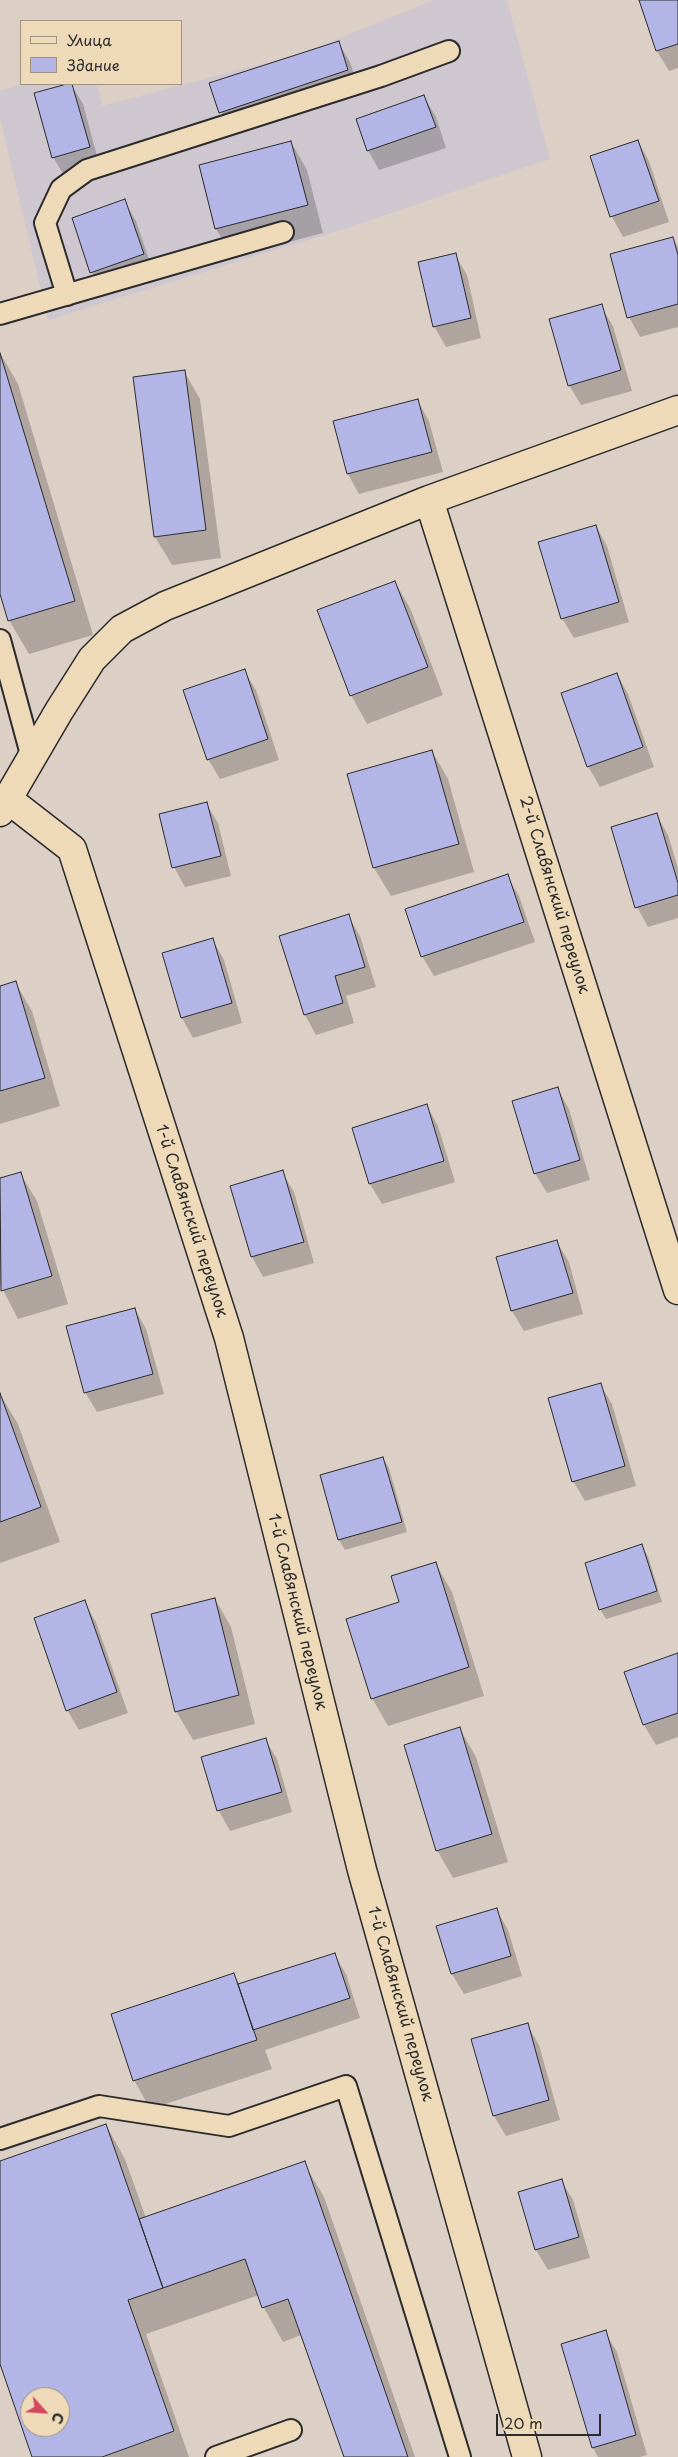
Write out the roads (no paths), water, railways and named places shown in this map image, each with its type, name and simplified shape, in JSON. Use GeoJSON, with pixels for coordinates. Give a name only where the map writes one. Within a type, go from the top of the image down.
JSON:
{"type":"FeatureCollection","features":[{"type":"Feature","properties":{"kind":"street"},"geometry":{"type":"LineString","coordinates":[[4,806],[92,659],[122,628],[165,606],[429,500],[678,410]]}},
{"type":"Feature","properties":{"kind":"street","name":"2-й Славянский переулок"},"geometry":{"type":"LineString","coordinates":[[429,500],[678,1290]]}},
{"type":"Feature","properties":{"kind":"street","name":"1-й Славянский переулок"},"geometry":{"type":"LineString","coordinates":[[4,806],[72,849],[229,1338],[362,1870],[527,2457]]}},
{"type":"Feature","properties":{"kind":"lane"},"geometry":{"type":"LineString","coordinates":[[66,295],[45,223],[61,188],[87,170],[372,79],[449,51]]}},
{"type":"Feature","properties":{"kind":"lane"},"geometry":{"type":"LineString","coordinates":[[0,314],[283,232]]}},
{"type":"Feature","properties":{"kind":"lane"},"geometry":{"type":"LineString","coordinates":[[0,640],[32,758]]}},
{"type":"Feature","properties":{"kind":"lane"},"geometry":{"type":"LineString","coordinates":[[0,2139],[99,2106],[229,2126],[346,2086],[460,2457]]}},
{"type":"Feature","properties":{"kind":"lane"},"geometry":{"type":"LineString","coordinates":[[216,2457],[291,2430]]}}]}
